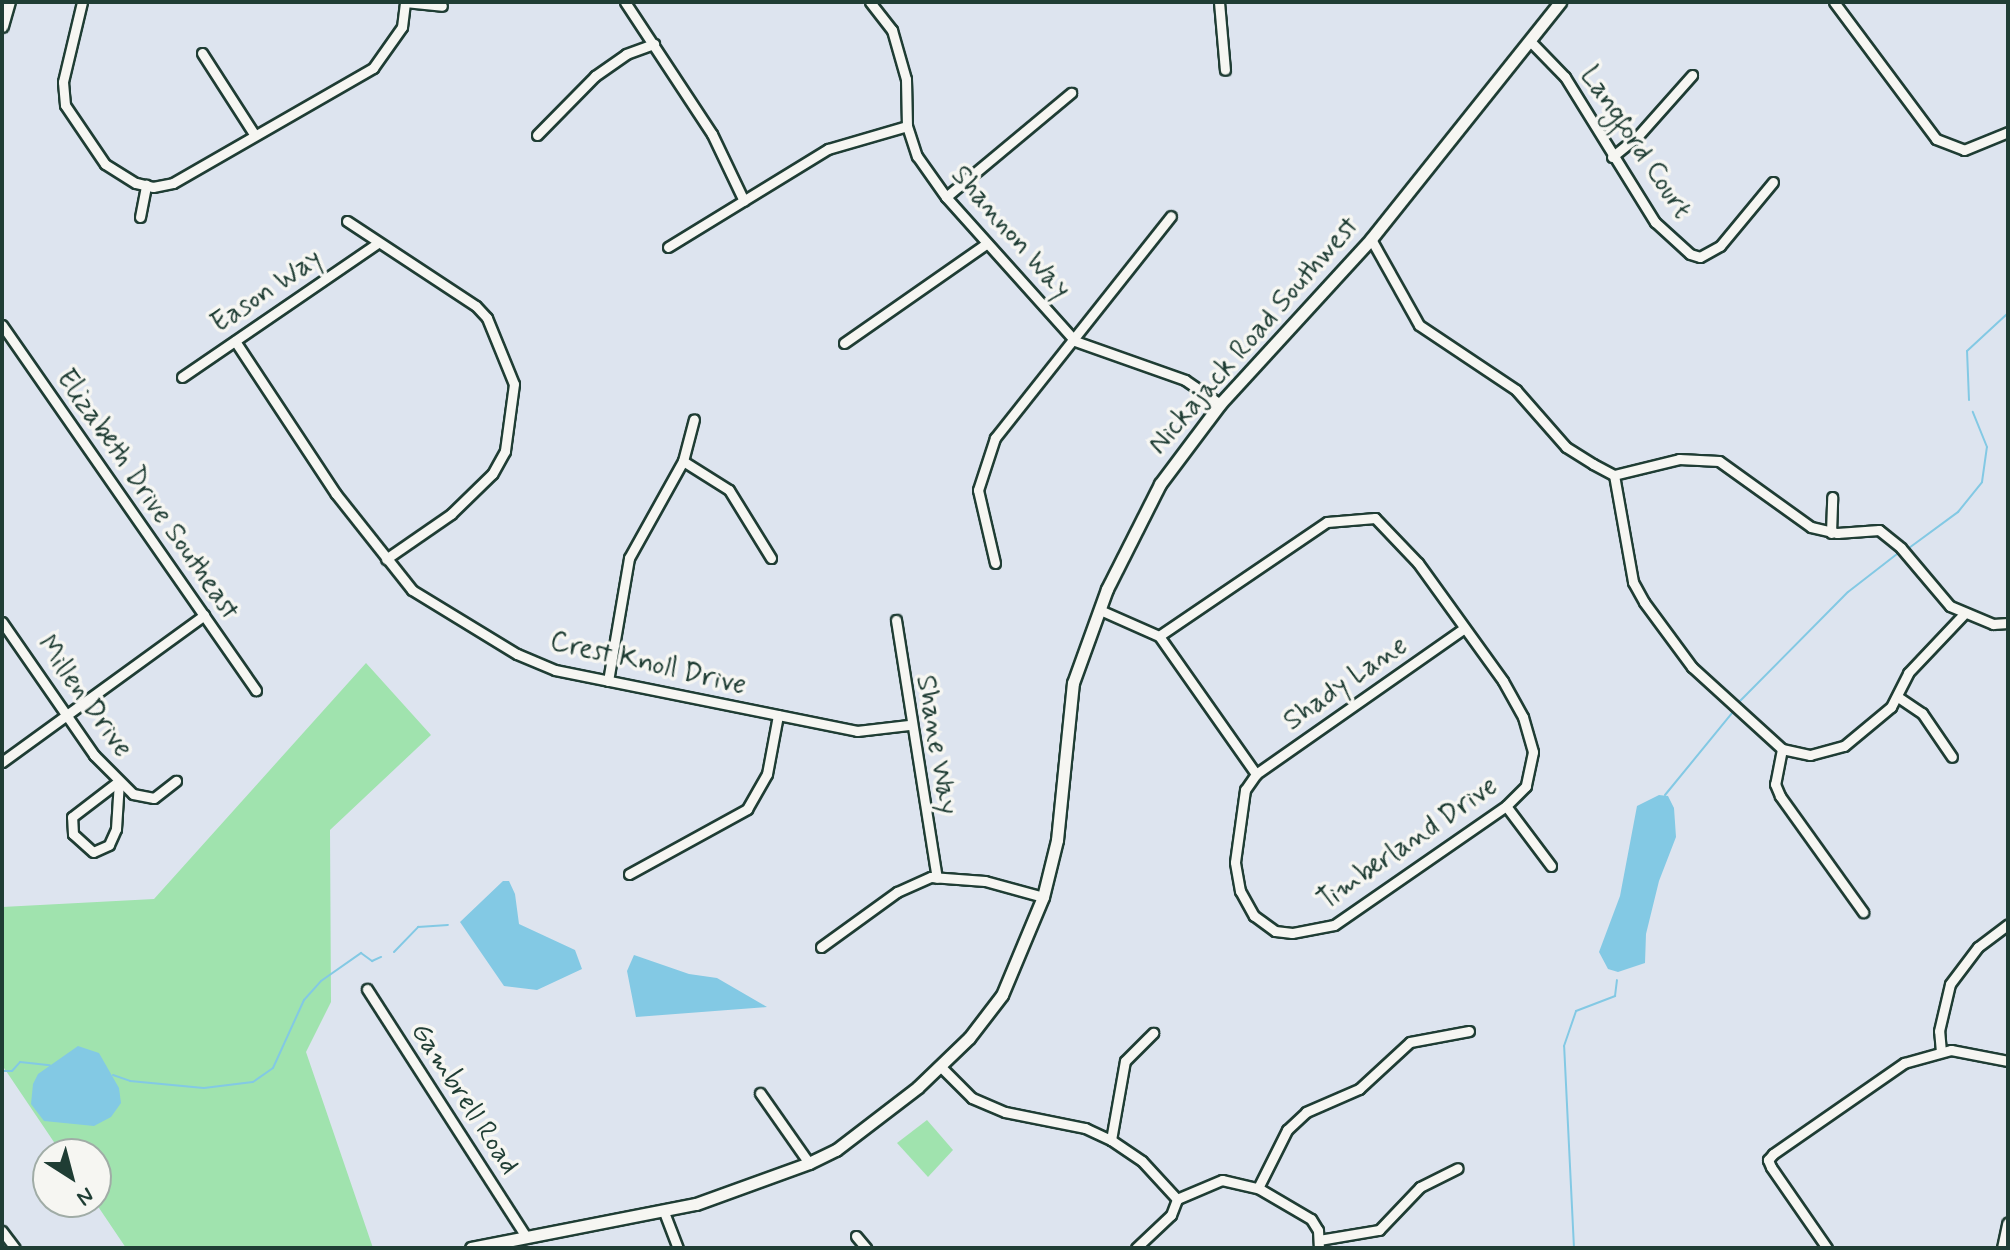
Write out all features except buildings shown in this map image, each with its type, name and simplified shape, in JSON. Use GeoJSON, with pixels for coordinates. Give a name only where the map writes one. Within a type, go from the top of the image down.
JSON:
{"type":"FeatureCollection","features":[{"type":"Feature","properties":{"kind":"main road"},"geometry":{"type":"LineString","coordinates":[[2,26],[9,2]]}},
{"type":"Feature","properties":{"kind":"street"},"geometry":{"type":"LineString","coordinates":[[82,2],[63,82],[65,105],[105,164],[146,185],[173,183],[373,68],[402,27],[405,2],[442,6]]}},
{"type":"Feature","properties":{"kind":"street"},"geometry":{"type":"LineString","coordinates":[[625,2],[712,134],[744,201]]}},
{"type":"Feature","properties":{"kind":"street","name":"Shannon Way"},"geometry":{"type":"LineString","coordinates":[[870,2],[892,30],[906,79],[907,126],[917,156],[946,197],[986,244],[1075,341],[1185,380],[1220,404]]}},
{"type":"Feature","properties":{"kind":"street"},"geometry":{"type":"LineString","coordinates":[[1219,2],[1225,70]]}},
{"type":"Feature","properties":{"kind":"street","name":"Nickajack Road Southwest"},"geometry":{"type":"LineString","coordinates":[[471,1248],[524,1234],[664,1212],[740,1191],[836,1150],[941,1067],[1002,995],[1043,897],[1057,840],[1073,683],[1100,610],[1160,484],[1220,404],[1371,239],[1560,2]]}},
{"type":"Feature","properties":{"kind":"street"},"geometry":{"type":"LineString","coordinates":[[1834,2],[1936,139],[1964,150],[2008,132]]}},
{"type":"Feature","properties":{"kind":"street","name":"Langford Court"},"geometry":{"type":"LineString","coordinates":[[1530,41],[1565,77],[1655,222],[1690,254],[1700,257],[1720,246],[1773,182]]}},
{"type":"Feature","properties":{"kind":"street"},"geometry":{"type":"LineString","coordinates":[[537,135],[595,76],[626,54],[654,44]]}},
{"type":"Feature","properties":{"kind":"street"},"geometry":{"type":"LineString","coordinates":[[202,53],[254,134]]}},
{"type":"Feature","properties":{"kind":"street"},"geometry":{"type":"LineString","coordinates":[[1612,157],[1637,137],[1692,75]]}},
{"type":"Feature","properties":{"kind":"street"},"geometry":{"type":"LineString","coordinates":[[946,197],[1071,93]]}},
{"type":"Feature","properties":{"kind":"street"},"geometry":{"type":"LineString","coordinates":[[668,247],[828,149],[907,126]]}},
{"type":"Feature","properties":{"kind":"street"},"geometry":{"type":"LineString","coordinates":[[140,217],[146,185]]}},
{"type":"Feature","properties":{"kind":"street"},"geometry":{"type":"LineString","coordinates":[[995,563],[978,490],[985,461],[1003,425],[1075,341],[1171,216]]}},
{"type":"Feature","properties":{"kind":"street"},"geometry":{"type":"LineString","coordinates":[[347,221],[487,318],[514,384],[514,407],[505,451],[492,474],[451,514],[386,559]]}},
{"type":"Feature","properties":{"kind":"street"},"geometry":{"type":"LineString","coordinates":[[1371,239],[1419,325],[1516,390],[1566,447],[1614,475],[1679,459],[1719,461],[1798,520],[1831,533],[1872,527],[1888,535],[1963,615],[1993,624],[2008,623]]}},
{"type":"Feature","properties":{"kind":"street","name":"Eason Way"},"geometry":{"type":"LineString","coordinates":[[182,377],[378,243]]}},
{"type":"Feature","properties":{"kind":"street"},"geometry":{"type":"LineString","coordinates":[[844,343],[986,244]]}},
{"type":"Feature","properties":{"kind":"street","name":"Elizabeth Drive Southeast"},"geometry":{"type":"LineString","coordinates":[[2,325],[256,690]]}},
{"type":"Feature","properties":{"kind":"street","name":"Crest Knoll Drive"},"geometry":{"type":"LineString","coordinates":[[235,341],[386,559],[412,590],[517,654],[555,670],[857,731],[909,725]]}},
{"type":"Feature","properties":{"kind":"street"},"geometry":{"type":"LineString","coordinates":[[608,681],[629,558],[683,461],[694,419]]}},
{"type":"Feature","properties":{"kind":"street"},"geometry":{"type":"LineString","coordinates":[[683,461],[729,490],[771,558]]}},
{"type":"Feature","properties":{"kind":"street"},"geometry":{"type":"LineString","coordinates":[[1614,475],[1633,582],[1644,602],[1712,688],[1782,749],[1810,755],[1844,746],[1898,697],[1908,673],[1963,615]]}},
{"type":"Feature","properties":{"kind":"street"},"geometry":{"type":"LineString","coordinates":[[1831,533],[1832,497]]}},
{"type":"Feature","properties":{"kind":"street","name":"Timberland Drive"},"geometry":{"type":"LineString","coordinates":[[1159,636],[1327,522],[1375,518],[1395,533],[1462,630],[1503,681],[1530,736],[1531,778],[1506,806],[1334,925],[1314,933],[1286,932],[1254,916],[1240,891],[1237,828],[1245,790],[1256,774]]}},
{"type":"Feature","properties":{"kind":"street"},"geometry":{"type":"LineString","coordinates":[[1100,610],[1159,636],[1256,774]]}},
{"type":"Feature","properties":{"kind":"street"},"geometry":{"type":"LineString","coordinates":[[2,762],[204,615]]}},
{"type":"Feature","properties":{"kind":"street","name":"Shane Way"},"geometry":{"type":"LineString","coordinates":[[896,620],[909,725],[937,878]]}},
{"type":"Feature","properties":{"kind":"street","name":"Millen Drive"},"geometry":{"type":"LineString","coordinates":[[2,622],[119,781],[147,800],[176,781]]}},
{"type":"Feature","properties":{"kind":"street","name":"Shady Lane"},"geometry":{"type":"LineString","coordinates":[[1256,774],[1462,630]]}},
{"type":"Feature","properties":{"kind":"street"},"geometry":{"type":"LineString","coordinates":[[1898,697],[1922,713],[1952,757]]}},
{"type":"Feature","properties":{"kind":"street"},"geometry":{"type":"LineString","coordinates":[[629,874],[747,809],[767,774],[778,715]]}},
{"type":"Feature","properties":{"kind":"street"},"geometry":{"type":"LineString","coordinates":[[1782,749],[1775,784],[1780,796],[1863,912]]}},
{"type":"Feature","properties":{"kind":"street"},"geometry":{"type":"LineString","coordinates":[[119,781],[116,829],[109,845],[93,852],[73,834],[72,817],[119,781]]}},
{"type":"Feature","properties":{"kind":"street"},"geometry":{"type":"LineString","coordinates":[[1506,806],[1551,866]]}},
{"type":"Feature","properties":{"kind":"street"},"geometry":{"type":"LineString","coordinates":[[821,947],[897,892],[937,878],[985,881],[1043,897]]}},
{"type":"Feature","properties":{"kind":"street"},"geometry":{"type":"LineString","coordinates":[[1941,1052],[1942,1006],[1956,973],[1978,947],[2008,924]]}},
{"type":"Feature","properties":{"kind":"street","name":"Gambrell Road"},"geometry":{"type":"LineString","coordinates":[[367,989],[524,1234]]}},
{"type":"Feature","properties":{"kind":"street"},"geometry":{"type":"LineString","coordinates":[[1258,1188],[1287,1130],[1306,1112],[1359,1089],[1410,1042],[1469,1031]]}},
{"type":"Feature","properties":{"kind":"street"},"geometry":{"type":"LineString","coordinates":[[1111,1140],[1125,1061],[1153,1033]]}},
{"type":"Feature","properties":{"kind":"street"},"geometry":{"type":"LineString","coordinates":[[1827,1248],[1768,1160],[1904,1063],[1941,1052],[1965,1050],[2008,1061]]}},
{"type":"Feature","properties":{"kind":"street"},"geometry":{"type":"LineString","coordinates":[[941,1067],[972,1098],[1005,1112],[1085,1128],[1111,1140],[1142,1161],[1177,1199]]}},
{"type":"Feature","properties":{"kind":"street"},"geometry":{"type":"LineString","coordinates":[[760,1093],[809,1163]]}},
{"type":"Feature","properties":{"kind":"street"},"geometry":{"type":"LineString","coordinates":[[1136,1248],[1171,1215],[1177,1199],[1222,1180],[1258,1188],[1299,1207],[1318,1230],[1319,1244],[1379,1230],[1420,1187],[1458,1168]]}},
{"type":"Feature","properties":{"kind":"street"},"geometry":{"type":"LineString","coordinates":[[664,1212],[678,1248]]}},
{"type":"Feature","properties":{"kind":"street"},"geometry":{"type":"LineString","coordinates":[[2003,1248],[2008,1224]]}},
{"type":"Feature","properties":{"kind":"street"},"geometry":{"type":"LineString","coordinates":[[2,1231],[15,1248]]}},
{"type":"Feature","properties":{"kind":"street"},"geometry":{"type":"LineString","coordinates":[[856,1236],[866,1248]]}},
{"type":"Feature","properties":{"kind":"green space"},"geometry":{"type":"Polygon","coordinates":[[[366,663],[431,735],[330,830],[331,1002],[306,1052],[373,1248],[126,1248],[106,1218],[112,1218],[112,1138],[51,1138],[2,1065],[2,907],[154,899],[366,663]]]}},
{"type":"Feature","properties":{"kind":"green space"},"geometry":{"type":"Polygon","coordinates":[[[927,1120],[953,1150],[928,1177],[897,1143],[927,1120]]]}},
{"type":"Feature","properties":{"kind":"water"},"geometry":{"type":"Polygon","coordinates":[[[1659,795],[1668,796],[1674,808],[1676,837],[1659,881],[1646,934],[1645,963],[1618,972],[1608,969],[1599,952],[1620,896],[1637,806],[1659,795]]]}},
{"type":"Feature","properties":{"kind":"water"},"geometry":{"type":"Polygon","coordinates":[[[503,881],[509,881],[515,894],[519,924],[575,950],[582,969],[537,990],[504,986],[460,922],[503,881]]]}},
{"type":"Feature","properties":{"kind":"water"},"geometry":{"type":"Polygon","coordinates":[[[634,955],[689,974],[717,978],[767,1007],[636,1017],[627,971],[634,955]]]}},
{"type":"Feature","properties":{"kind":"water"},"geometry":{"type":"Polygon","coordinates":[[[78,1046],[99,1053],[119,1088],[121,1103],[111,1117],[94,1126],[44,1121],[31,1104],[33,1084],[38,1074],[78,1046]]]}},
{"type":"Feature","properties":{"kind":"waterway"},"geometry":{"type":"LineString","coordinates":[[1969,400],[1967,351],[2008,313]]}},
{"type":"Feature","properties":{"kind":"waterway"},"geometry":{"type":"LineString","coordinates":[[1909,548],[1958,512],[1982,482],[1987,447],[1973,412]]}},
{"type":"Feature","properties":{"kind":"waterway"},"geometry":{"type":"LineString","coordinates":[[1740,701],[1848,592],[1897,554]]}},
{"type":"Feature","properties":{"kind":"waterway"},"geometry":{"type":"LineString","coordinates":[[1665,795],[1733,712]]}},
{"type":"Feature","properties":{"kind":"waterway"},"geometry":{"type":"LineString","coordinates":[[394,952],[418,927],[448,925]]}},
{"type":"Feature","properties":{"kind":"waterway"},"geometry":{"type":"LineString","coordinates":[[113,1075],[130,1081],[204,1088],[253,1082],[273,1068],[304,1000],[321,981],[361,953],[372,961],[381,957]]}},
{"type":"Feature","properties":{"kind":"waterway"},"geometry":{"type":"LineString","coordinates":[[1574,1248],[1564,1046],[1576,1011],[1615,996],[1617,980]]}},
{"type":"Feature","properties":{"kind":"waterway"},"geometry":{"type":"LineString","coordinates":[[2,1071],[12,1071],[20,1062],[50,1065]]}}]}
